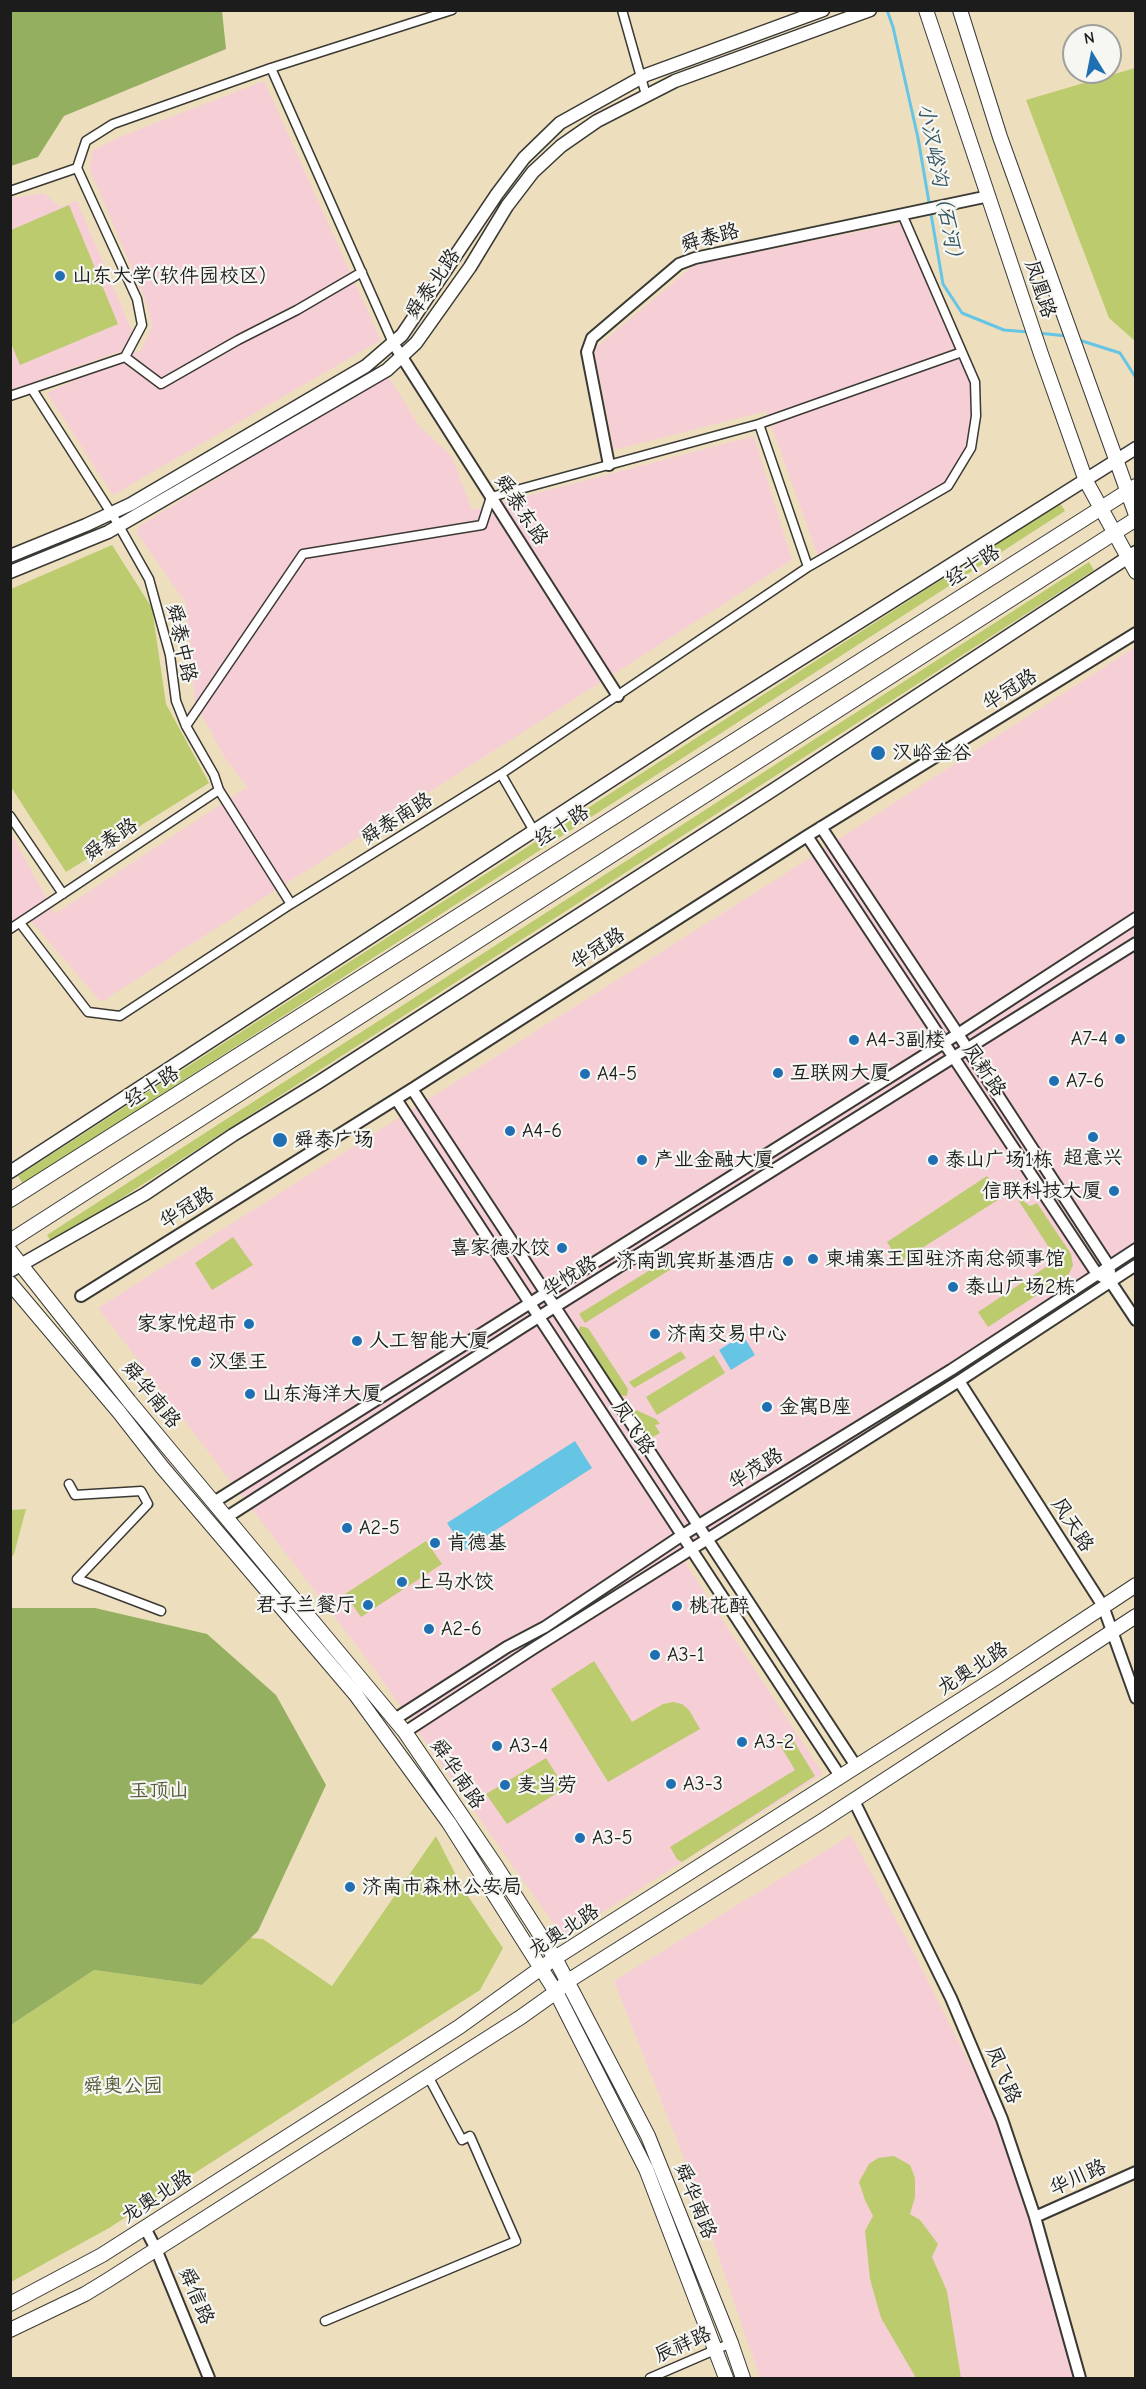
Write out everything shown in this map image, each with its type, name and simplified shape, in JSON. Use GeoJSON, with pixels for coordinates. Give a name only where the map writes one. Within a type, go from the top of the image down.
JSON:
{"type":"FeatureCollection","features":[{"type":"Feature","properties":{"kind":"main road"},"geometry":{"type":"LineString","coordinates":[[10,556],[115,519],[366,366],[402,335],[497,194],[524,158],[560,123],[640,78],[823,10]]}},
{"type":"Feature","properties":{"kind":"main road","name":"舜泰北路"},"geometry":{"type":"LineString","coordinates":[[10,572],[115,519],[387,370],[416,343],[470,267],[507,206],[533,172],[561,146],[597,121],[675,81],[870,10]]}},
{"type":"Feature","properties":{"kind":"main road","name":"凤凰路"},"geometry":{"type":"LineString","coordinates":[[926,10],[1028,317],[1086,481],[1113,533],[1131,555],[1136,572]]}},
{"type":"Feature","properties":{"kind":"main road","name":"凤凰路"},"geometry":{"type":"LineString","coordinates":[[960,10],[1000,137],[1064,320],[1116,462],[1131,489],[1136,517]]}},
{"type":"Feature","properties":{"kind":"main road"},"geometry":{"type":"LineString","coordinates":[[1116,462],[1136,448]]}},
{"type":"Feature","properties":{"kind":"main road","name":"经十路"},"geometry":{"type":"LineString","coordinates":[[10,1172],[701,722],[1116,462]]}},
{"type":"Feature","properties":{"kind":"main road","name":"经十路"},"geometry":{"type":"LineString","coordinates":[[10,1200],[1131,489]]}},
{"type":"Feature","properties":{"kind":"main road"},"geometry":{"type":"LineString","coordinates":[[10,1241],[1136,517]]}},
{"type":"Feature","properties":{"kind":"main road"},"geometry":{"type":"LineString","coordinates":[[16,1268],[145,1194],[233,1135],[329,1076],[773,790],[1131,555]]}},
{"type":"Feature","properties":{"kind":"main road","name":"舜华南路"},"geometry":{"type":"LineString","coordinates":[[10,1251],[16,1268],[405,1732],[496,1866],[568,1981],[648,2136],[731,2343],[742,2379]]}},
{"type":"Feature","properties":{"kind":"main road","name":"舜华南路"},"geometry":{"type":"LineString","coordinates":[[10,1284],[356,1695],[445,1816],[556,1992],[646,2169],[726,2379]]}},
{"type":"Feature","properties":{"kind":"main road","name":"龙奥北路"},"geometry":{"type":"LineString","coordinates":[[10,2304],[67,2276],[145,2228],[459,2027],[555,1958],[997,1677],[1136,1585]]}},
{"type":"Feature","properties":{"kind":"main road"},"geometry":{"type":"LineString","coordinates":[[10,2330],[85,2294],[156,2249],[428,2076],[556,1992],[568,1981],[854,1801],[1136,1616]]}},
{"type":"Feature","properties":{"kind":"street"},"geometry":{"type":"LineString","coordinates":[[10,396],[125,357],[142,325],[137,299],[77,168],[86,141],[113,124],[271,68],[452,10]]}},
{"type":"Feature","properties":{"kind":"street"},"geometry":{"type":"LineString","coordinates":[[622,10],[646,95]]}},
{"type":"Feature","properties":{"kind":"street"},"geometry":{"type":"LineString","coordinates":[[271,68],[393,343]]}},
{"type":"Feature","properties":{"kind":"street"},"geometry":{"type":"LineString","coordinates":[[10,191],[77,168]]}},
{"type":"Feature","properties":{"kind":"street","name":"舜泰路"},"geometry":{"type":"LineString","coordinates":[[609,465],[587,352],[591,338],[679,264],[695,258],[989,196]]}},
{"type":"Feature","properties":{"kind":"street","name":"舜泰南路"},"geometry":{"type":"LineString","coordinates":[[20,923],[88,1012],[120,1016],[291,904],[501,774],[808,567],[948,486],[971,448],[976,416],[975,382],[902,214]]}},
{"type":"Feature","properties":{"kind":"street"},"geometry":{"type":"LineString","coordinates":[[125,357],[161,384],[362,272]]}},
{"type":"Feature","properties":{"kind":"street","name":"舜泰东路"},"geometry":{"type":"LineString","coordinates":[[393,343],[618,696]]}},
{"type":"Feature","properties":{"kind":"street"},"geometry":{"type":"LineString","coordinates":[[186,726],[303,554],[482,525],[491,496],[759,424],[963,352]]}},
{"type":"Feature","properties":{"kind":"street","name":"舜泰中路"},"geometry":{"type":"LineString","coordinates":[[32,389],[115,519],[149,579],[170,655],[176,701],[186,726],[214,775],[219,790]]}},
{"type":"Feature","properties":{"kind":"street"},"geometry":{"type":"LineString","coordinates":[[759,424],[808,567]]}},
{"type":"Feature","properties":{"kind":"street","name":"华冠路"},"geometry":{"type":"LineString","coordinates":[[81,1296],[396,1099],[821,827],[1136,633]]}},
{"type":"Feature","properties":{"kind":"street"},"geometry":{"type":"LineString","coordinates":[[501,774],[534,831]]}},
{"type":"Feature","properties":{"kind":"street"},"geometry":{"type":"LineString","coordinates":[[219,790],[291,904]]}},
{"type":"Feature","properties":{"kind":"street","name":"舜泰路"},"geometry":{"type":"LineString","coordinates":[[10,929],[219,790]]}},
{"type":"Feature","properties":{"kind":"street"},"geometry":{"type":"LineString","coordinates":[[10,816],[63,894]]}},
{"type":"Feature","properties":{"kind":"street","name":"凤新路"},"geometry":{"type":"LineString","coordinates":[[821,827],[1109,1266]]}},
{"type":"Feature","properties":{"kind":"street","name":"凤新路"},"geometry":{"type":"LineString","coordinates":[[807,836],[1097,1274],[1110,1281],[1136,1320]]}},
{"type":"Feature","properties":{"kind":"street"},"geometry":{"type":"LineString","coordinates":[[214,1502],[546,1295],[958,1034],[1136,918]]}},
{"type":"Feature","properties":{"kind":"street","name":"华悦路"},"geometry":{"type":"LineString","coordinates":[[227,1517],[554,1308],[1136,943]]}},
{"type":"Feature","properties":{"kind":"street","name":"凤飞路"},"geometry":{"type":"LineString","coordinates":[[411,1089],[856,1766]]}},
{"type":"Feature","properties":{"kind":"street","name":"凤飞路"},"geometry":{"type":"LineString","coordinates":[[396,1099],[840,1776]]}},
{"type":"Feature","properties":{"kind":"street","name":"华茂路"},"geometry":{"type":"LineString","coordinates":[[394,1719],[507,1647],[545,1626],[681,1536],[951,1370],[1136,1248]]}},
{"type":"Feature","properties":{"kind":"street"},"geometry":{"type":"LineString","coordinates":[[1109,1266],[1110,1281],[1136,1265]]}},
{"type":"Feature","properties":{"kind":"street","name":"华茂路"},"geometry":{"type":"LineString","coordinates":[[405,1732],[959,1381],[1110,1281]]}},
{"type":"Feature","properties":{"kind":"street","name":"风天路"},"geometry":{"type":"LineString","coordinates":[[959,1381],[1103,1606],[1136,1698]]}},
{"type":"Feature","properties":{"kind":"street"},"geometry":{"type":"LineString","coordinates":[[69,1484],[75,1495],[141,1491],[148,1504],[77,1579],[161,1611]]}},
{"type":"Feature","properties":{"kind":"street","name":"凤飞路"},"geometry":{"type":"LineString","coordinates":[[854,1801],[951,1998],[1002,2119],[1035,2217],[1080,2379]]}},
{"type":"Feature","properties":{"kind":"street"},"geometry":{"type":"LineString","coordinates":[[325,2321],[516,2241],[470,2136],[462,2140],[428,2076]]}},
{"type":"Feature","properties":{"kind":"street","name":"华川路"},"geometry":{"type":"LineString","coordinates":[[1035,2217],[1136,2172]]}},
{"type":"Feature","properties":{"kind":"street","name":"舜信路"},"geometry":{"type":"LineString","coordinates":[[145,2228],[156,2249],[209,2379]]}},
{"type":"Feature","properties":{"kind":"street","name":"辰祥路"},"geometry":{"type":"LineString","coordinates":[[650,2379],[731,2343]]}},
{"type":"Feature","properties":{"kind":"shaded area"},"geometry":{"type":"Polygon","coordinates":[[[264,81],[381,340],[113,495],[47,393],[141,350],[152,326],[144,297],[90,170],[92,151],[122,136],[264,81]]]}},
{"type":"Feature","properties":{"kind":"shaded area","name":"山东大学(软件园校区)"},"geometry":{"type":"Polygon","coordinates":[[[44,193],[60,207],[77,201],[138,345],[11,390],[10,198],[44,193]]]}},
{"type":"Feature","properties":{"kind":"shaded area"},"geometry":{"type":"Polygon","coordinates":[[[905,222],[975,382],[977,433],[948,486],[819,559],[766,411],[614,450],[594,349],[694,265],[905,222]]]}},
{"type":"Feature","properties":{"kind":"shaded area"},"geometry":{"type":"Polygon","coordinates":[[[387,374],[420,427],[452,456],[472,510],[754,436],[792,560],[101,1002],[25,914],[11,923],[10,831],[55,914],[247,787],[225,758],[195,703],[186,603],[137,533],[139,526],[387,374]]]}},
{"type":"Feature","properties":{"kind":"shaded area","name":"汉峪金谷"},"geometry":{"type":"Polygon","coordinates":[[[1135,647],[1135,1259],[685,1562],[823,1774],[563,1937],[372,1666],[98,1308],[794,868],[1135,647]]]}},
{"type":"Feature","properties":{"kind":"shaded area"},"geometry":{"type":"Polygon","coordinates":[[[851,1835],[916,1957],[1003,2130],[1070,2359],[1073,2378],[760,2378],[691,2176],[614,1981],[851,1835]]]}},
{"type":"Feature","properties":{"kind":"green space"},"geometry":{"type":"Polygon","coordinates":[[[11,10],[222,11],[226,49],[64,116],[38,157],[11,166],[11,10]]]}},
{"type":"Feature","properties":{"kind":"green space"},"geometry":{"type":"Polygon","coordinates":[[[1136,68],[1135,341],[1109,318],[1026,100],[1081,84],[1122,84],[1122,72],[1136,68]]]}},
{"type":"Feature","properties":{"kind":"green space","name":"山东大学(软件园校区)"},"geometry":{"type":"Polygon","coordinates":[[[69,205],[118,324],[20,365],[11,343],[11,230],[69,205]]]}},
{"type":"Feature","properties":{"kind":"green space"},"geometry":{"type":"Polygon","coordinates":[[[1060,503],[1065,511],[23,1184],[18,1176],[1060,503]]]}},
{"type":"Feature","properties":{"kind":"green space"},"geometry":{"type":"Polygon","coordinates":[[[112,545],[152,608],[166,704],[209,783],[66,872],[11,787],[11,589],[112,545]]]}},
{"type":"Feature","properties":{"kind":"green space"},"geometry":{"type":"Polygon","coordinates":[[[1089,562],[1094,570],[52,1243],[47,1235],[1089,562]]]}},
{"type":"Feature","properties":{"kind":"green space"},"geometry":{"type":"Polygon","coordinates":[[[987,1176],[1001,1198],[900,1262],[887,1242],[987,1176]]]}},
{"type":"Feature","properties":{"kind":"green space"},"geometry":{"type":"Polygon","coordinates":[[[1015,1195],[1030,1206],[1037,1203],[1071,1254],[1073,1265],[1069,1274],[988,1327],[978,1312],[1049,1265],[1048,1246],[1015,1195]]]}},
{"type":"Feature","properties":{"kind":"green space"},"geometry":{"type":"Polygon","coordinates":[[[233,1237],[253,1265],[212,1290],[195,1263],[233,1237]]]}},
{"type":"Feature","properties":{"kind":"green space"},"geometry":{"type":"Polygon","coordinates":[[[671,1257],[676,1266],[585,1323],[579,1314],[671,1257]]]}},
{"type":"Feature","properties":{"kind":"green space"},"geometry":{"type":"Polygon","coordinates":[[[580,1326],[588,1328],[628,1389],[627,1396],[619,1395],[579,1330],[580,1326]]]}},
{"type":"Feature","properties":{"kind":"green space"},"geometry":{"type":"Polygon","coordinates":[[[681,1351],[686,1358],[634,1388],[629,1382],[681,1351]]]}},
{"type":"Feature","properties":{"kind":"green space"},"geometry":{"type":"Polygon","coordinates":[[[714,1355],[725,1373],[657,1415],[646,1397],[714,1355]]]}},
{"type":"Feature","properties":{"kind":"green space"},"geometry":{"type":"Polygon","coordinates":[[[636,1410],[656,1419],[660,1424],[655,1425],[660,1433],[649,1439],[631,1412],[636,1410]]]}},
{"type":"Feature","properties":{"kind":"green space"},"geometry":{"type":"Polygon","coordinates":[[[26,1509],[14,1554],[11,1558],[11,1510],[26,1509]]]}},
{"type":"Feature","properties":{"kind":"green space"},"geometry":{"type":"Polygon","coordinates":[[[426,1541],[442,1564],[361,1617],[345,1594],[426,1541]]]}},
{"type":"Feature","properties":{"kind":"green space","name":"玉顶山"},"geometry":{"type":"Polygon","coordinates":[[[11,1608],[95,1608],[207,1634],[276,1695],[326,1785],[258,1931],[202,1985],[94,1970],[11,2025],[11,1608]]]}},
{"type":"Feature","properties":{"kind":"green space"},"geometry":{"type":"Polygon","coordinates":[[[594,1661],[632,1722],[663,1704],[673,1702],[682,1704],[689,1710],[700,1729],[608,1782],[551,1689],[594,1661]]]}},
{"type":"Feature","properties":{"kind":"green space"},"geometry":{"type":"Polygon","coordinates":[[[790,1735],[815,1776],[682,1862],[677,1859],[670,1847],[795,1770],[778,1742],[790,1735]]]}},
{"type":"Feature","properties":{"kind":"green space"},"geometry":{"type":"Polygon","coordinates":[[[546,1758],[565,1788],[507,1824],[486,1794],[546,1758]]]}},
{"type":"Feature","properties":{"kind":"green space","name":"舜奥公园"},"geometry":{"type":"Polygon","coordinates":[[[436,1836],[463,1889],[503,1948],[480,1990],[109,2228],[11,2282],[11,2025],[94,1970],[202,1985],[250,1938],[263,1939],[332,1986],[436,1836]]]}},
{"type":"Feature","properties":{"kind":"green space"},"geometry":{"type":"Polygon","coordinates":[[[894,2156],[910,2165],[915,2178],[915,2197],[910,2214],[920,2220],[938,2244],[932,2257],[947,2291],[961,2378],[916,2378],[881,2318],[870,2279],[865,2231],[873,2216],[859,2182],[869,2164],[878,2158],[894,2156]]]}},
{"type":"Feature","properties":{"kind":"water"},"geometry":{"type":"Polygon","coordinates":[[[743,1335],[755,1355],[731,1370],[719,1350],[743,1335]]]}},
{"type":"Feature","properties":{"kind":"water"},"geometry":{"type":"Polygon","coordinates":[[[575,1441],[592,1468],[465,1550],[447,1523],[575,1441]]]}},
{"type":"Feature","properties":{"kind":"waterway","name":"小汉峪沟（石河）"},"geometry":{"type":"LineString","coordinates":[[887,10],[893,27],[918,138],[943,284],[962,313],[1004,330],[1028,332]]}},
{"type":"Feature","properties":{"kind":"waterway","name":"小汉峪沟（石河）"},"geometry":{"type":"LineString","coordinates":[[1038,333],[1067,336]]}},
{"type":"Feature","properties":{"kind":"waterway","name":"小汉峪沟（石河）"},"geometry":{"type":"LineString","coordinates":[[1079,340],[1120,353],[1136,378]]}},
{"type":"Feature","properties":{"kind":"place","name":"山东大学(软件园校区)"},"geometry":{"type":"Point","coordinates":[60,276]}},
{"type":"Feature","properties":{"kind":"place","name":"汉峪金谷"},"geometry":{"type":"Point","coordinates":[878,753]}},
{"type":"Feature","properties":{"kind":"place","name":"A7-4"},"geometry":{"type":"Point","coordinates":[1120,1039]}},
{"type":"Feature","properties":{"kind":"place","name":"A4-3副楼"},"geometry":{"type":"Point","coordinates":[854,1040]}},
{"type":"Feature","properties":{"kind":"place","name":"互联网大厦"},"geometry":{"type":"Point","coordinates":[778,1073]}},
{"type":"Feature","properties":{"kind":"place","name":"A4-5"},"geometry":{"type":"Point","coordinates":[585,1074]}},
{"type":"Feature","properties":{"kind":"place","name":"A7-6"},"geometry":{"type":"Point","coordinates":[1054,1081]}},
{"type":"Feature","properties":{"kind":"place","name":"A4-6"},"geometry":{"type":"Point","coordinates":[510,1131]}},
{"type":"Feature","properties":{"kind":"place","name":"超意兴"},"geometry":{"type":"Point","coordinates":[1093,1137]}},
{"type":"Feature","properties":{"kind":"place","name":"舜泰广场"},"geometry":{"type":"Point","coordinates":[280,1140]}},
{"type":"Feature","properties":{"kind":"place","name":"产业金融大厦"},"geometry":{"type":"Point","coordinates":[642,1160]}},
{"type":"Feature","properties":{"kind":"place","name":"泰山广场1栋"},"geometry":{"type":"Point","coordinates":[933,1160]}},
{"type":"Feature","properties":{"kind":"place","name":"信联科技大厦"},"geometry":{"type":"Point","coordinates":[1114,1191]}},
{"type":"Feature","properties":{"kind":"place","name":"喜家德水饺"},"geometry":{"type":"Point","coordinates":[562,1248]}},
{"type":"Feature","properties":{"kind":"place","name":"柬埔寨王国驻济南总领事馆"},"geometry":{"type":"Point","coordinates":[813,1259]}},
{"type":"Feature","properties":{"kind":"place","name":"济南凯宾斯基酒店"},"geometry":{"type":"Point","coordinates":[788,1261]}},
{"type":"Feature","properties":{"kind":"place","name":"泰山广场2栋"},"geometry":{"type":"Point","coordinates":[953,1287]}},
{"type":"Feature","properties":{"kind":"place","name":"家家悦超市"},"geometry":{"type":"Point","coordinates":[249,1324]}},
{"type":"Feature","properties":{"kind":"place","name":"济南交易中心"},"geometry":{"type":"Point","coordinates":[655,1334]}},
{"type":"Feature","properties":{"kind":"place","name":"人工智能大厦"},"geometry":{"type":"Point","coordinates":[357,1341]}},
{"type":"Feature","properties":{"kind":"place","name":"汉堡王"},"geometry":{"type":"Point","coordinates":[196,1362]}},
{"type":"Feature","properties":{"kind":"place","name":"山东海洋大厦"},"geometry":{"type":"Point","coordinates":[250,1394]}},
{"type":"Feature","properties":{"kind":"place","name":"金寓B座"},"geometry":{"type":"Point","coordinates":[767,1407]}},
{"type":"Feature","properties":{"kind":"place","name":"A2-5"},"geometry":{"type":"Point","coordinates":[347,1528]}},
{"type":"Feature","properties":{"kind":"place","name":"肯德基"},"geometry":{"type":"Point","coordinates":[435,1543]}},
{"type":"Feature","properties":{"kind":"place","name":"上马水饺"},"geometry":{"type":"Point","coordinates":[402,1582]}},
{"type":"Feature","properties":{"kind":"place","name":"君子兰餐厅"},"geometry":{"type":"Point","coordinates":[368,1605]}},
{"type":"Feature","properties":{"kind":"place","name":"桃花醉"},"geometry":{"type":"Point","coordinates":[677,1606]}},
{"type":"Feature","properties":{"kind":"place","name":"A2-6"},"geometry":{"type":"Point","coordinates":[429,1629]}},
{"type":"Feature","properties":{"kind":"place","name":"A3-1"},"geometry":{"type":"Point","coordinates":[655,1655]}},
{"type":"Feature","properties":{"kind":"place","name":"A3-2"},"geometry":{"type":"Point","coordinates":[742,1742]}},
{"type":"Feature","properties":{"kind":"place","name":"A3-4"},"geometry":{"type":"Point","coordinates":[497,1746]}},
{"type":"Feature","properties":{"kind":"place","name":"A3-3"},"geometry":{"type":"Point","coordinates":[671,1784]}},
{"type":"Feature","properties":{"kind":"place","name":"麦当劳"},"geometry":{"type":"Point","coordinates":[505,1785]}},
{"type":"Feature","properties":{"kind":"place","name":"A3-5"},"geometry":{"type":"Point","coordinates":[580,1838]}},
{"type":"Feature","properties":{"kind":"place","name":"济南市森林公安局"},"geometry":{"type":"Point","coordinates":[350,1887]}}]}
